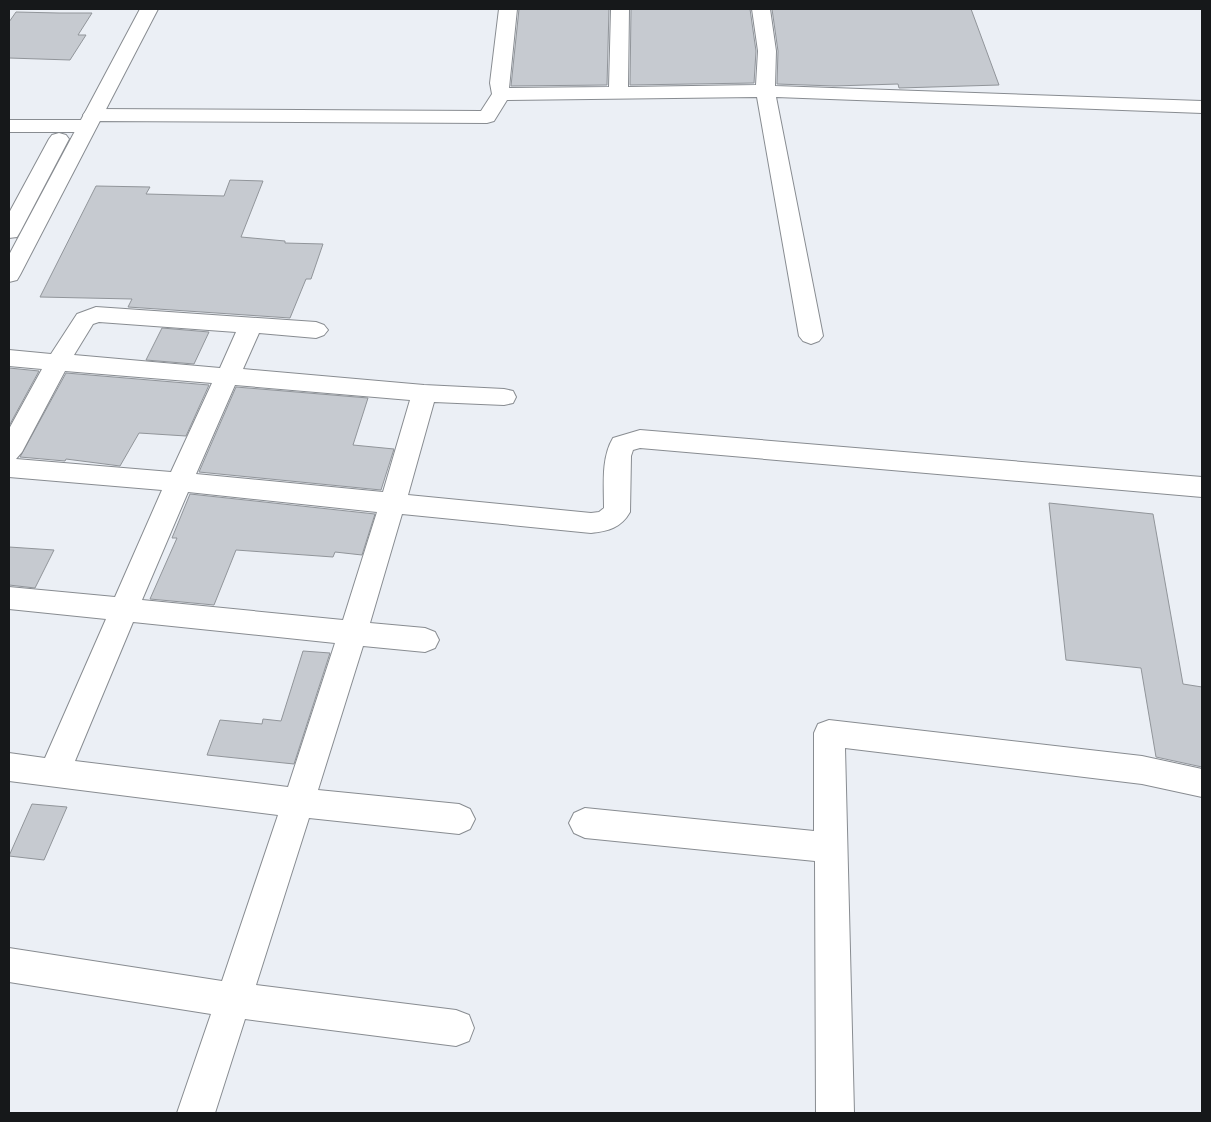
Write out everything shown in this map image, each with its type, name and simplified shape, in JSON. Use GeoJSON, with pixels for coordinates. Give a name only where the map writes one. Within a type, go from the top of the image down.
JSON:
{"type":"FeatureCollection","features":[{"type":"Feature","properties":{"kind":"street"},"geometry":{"type":"LineString","coordinates":[[9,232],[131,9]]}},
{"type":"Feature","properties":{"kind":"street"},"geometry":{"type":"LineString","coordinates":[[9,275],[149,9]]}},
{"type":"Feature","properties":{"kind":"street"},"geometry":{"type":"LineString","coordinates":[[9,126],[67,126],[90,121],[487,117],[501,94],[499,83],[508,9]]}},
{"type":"Feature","properties":{"kind":"street"},"geometry":{"type":"LineString","coordinates":[[618,93],[620,9]]}},
{"type":"Feature","properties":{"kind":"street"},"geometry":{"type":"LineString","coordinates":[[761,9],[767,51],[765,91],[811,336]]}},
{"type":"Feature","properties":{"kind":"street"},"geometry":{"type":"LineString","coordinates":[[501,94],[765,91],[1202,107]]}},
{"type":"Feature","properties":{"kind":"street"},"geometry":{"type":"LineString","coordinates":[[316,330],[96,314],[85,320],[58,362],[11,468],[179,482],[591,522],[606,521],[617,512],[618,456],[622,444],[640,439],[1202,487]]}},
{"type":"Feature","properties":{"kind":"street"},"geometry":{"type":"LineString","coordinates":[[54,773],[179,482],[251,325]]}},
{"type":"Feature","properties":{"kind":"street"},"geometry":{"type":"LineString","coordinates":[[9,358],[424,393],[504,397]]}},
{"type":"Feature","properties":{"kind":"street"},"geometry":{"type":"LineString","coordinates":[[196,1113],[354,631],[393,504],[424,393]]}},
{"type":"Feature","properties":{"kind":"street"},"geometry":{"type":"LineString","coordinates":[[9,598],[354,631],[424,640]]}},
{"type":"Feature","properties":{"kind":"street"},"geometry":{"type":"LineString","coordinates":[[836,1113],[829,733],[1142,770],[1202,783]]}},
{"type":"Feature","properties":{"kind":"street"},"geometry":{"type":"LineString","coordinates":[[9,767],[299,803],[459,820]]}},
{"type":"Feature","properties":{"kind":"street"},"geometry":{"type":"LineString","coordinates":[[585,823],[831,848]]}},
{"type":"Feature","properties":{"kind":"street"},"geometry":{"type":"LineString","coordinates":[[9,965],[233,1000],[456,1028]]}},
{"type":"Feature","properties":{"kind":"building"},"geometry":{"type":"Polygon","coordinates":[[[519,9],[609,9],[607,85],[511,86],[519,9]]]}},
{"type":"Feature","properties":{"kind":"building"},"geometry":{"type":"Polygon","coordinates":[[[631,9],[750,9],[756,51],[754,83],[630,85],[631,9]]]}},
{"type":"Feature","properties":{"kind":"building"},"geometry":{"type":"Polygon","coordinates":[[[772,9],[971,9],[999,85],[899,88],[898,84],[834,86],[777,84],[778,51],[772,9]]]}},
{"type":"Feature","properties":{"kind":"building"},"geometry":{"type":"Polygon","coordinates":[[[16,12],[92,13],[78,35],[86,35],[70,60],[9,58],[9,22],[16,12]]]}},
{"type":"Feature","properties":{"kind":"building"},"geometry":{"type":"Polygon","coordinates":[[[230,180],[263,181],[241,237],[285,241],[285,243],[323,244],[311,279],[306,279],[290,318],[128,307],[132,299],[40,297],[96,186],[150,187],[146,194],[224,196],[230,180]]]}},
{"type":"Feature","properties":{"kind":"building"},"geometry":{"type":"Polygon","coordinates":[[[162,328],[209,332],[194,364],[146,360],[162,328]]]}},
{"type":"Feature","properties":{"kind":"building"},"geometry":{"type":"Polygon","coordinates":[[[9,368],[39,371],[9,426],[9,368]]]}},
{"type":"Feature","properties":{"kind":"building"},"geometry":{"type":"Polygon","coordinates":[[[66,373],[209,385],[186,436],[139,433],[120,466],[66,459],[65,461],[20,457],[66,373]]]}},
{"type":"Feature","properties":{"kind":"building"},"geometry":{"type":"Polygon","coordinates":[[[236,387],[368,398],[353,445],[394,449],[381,490],[199,472],[236,387]]]}},
{"type":"Feature","properties":{"kind":"building"},"geometry":{"type":"Polygon","coordinates":[[[190,494],[375,514],[362,555],[335,552],[333,557],[236,550],[214,605],[150,599],[177,538],[172,538],[190,494]]]}},
{"type":"Feature","properties":{"kind":"building"},"geometry":{"type":"Polygon","coordinates":[[[1049,503],[1153,514],[1183,684],[1202,687],[1202,767],[1156,757],[1141,668],[1066,660],[1049,503]]]}},
{"type":"Feature","properties":{"kind":"building"},"geometry":{"type":"Polygon","coordinates":[[[9,547],[54,550],[35,588],[9,585],[9,547]]]}},
{"type":"Feature","properties":{"kind":"building"},"geometry":{"type":"Polygon","coordinates":[[[303,651],[330,653],[294,764],[207,755],[220,720],[262,724],[263,719],[281,721],[303,651]]]}},
{"type":"Feature","properties":{"kind":"building"},"geometry":{"type":"Polygon","coordinates":[[[32,804],[67,807],[44,860],[9,856],[32,804]]]}}]}
